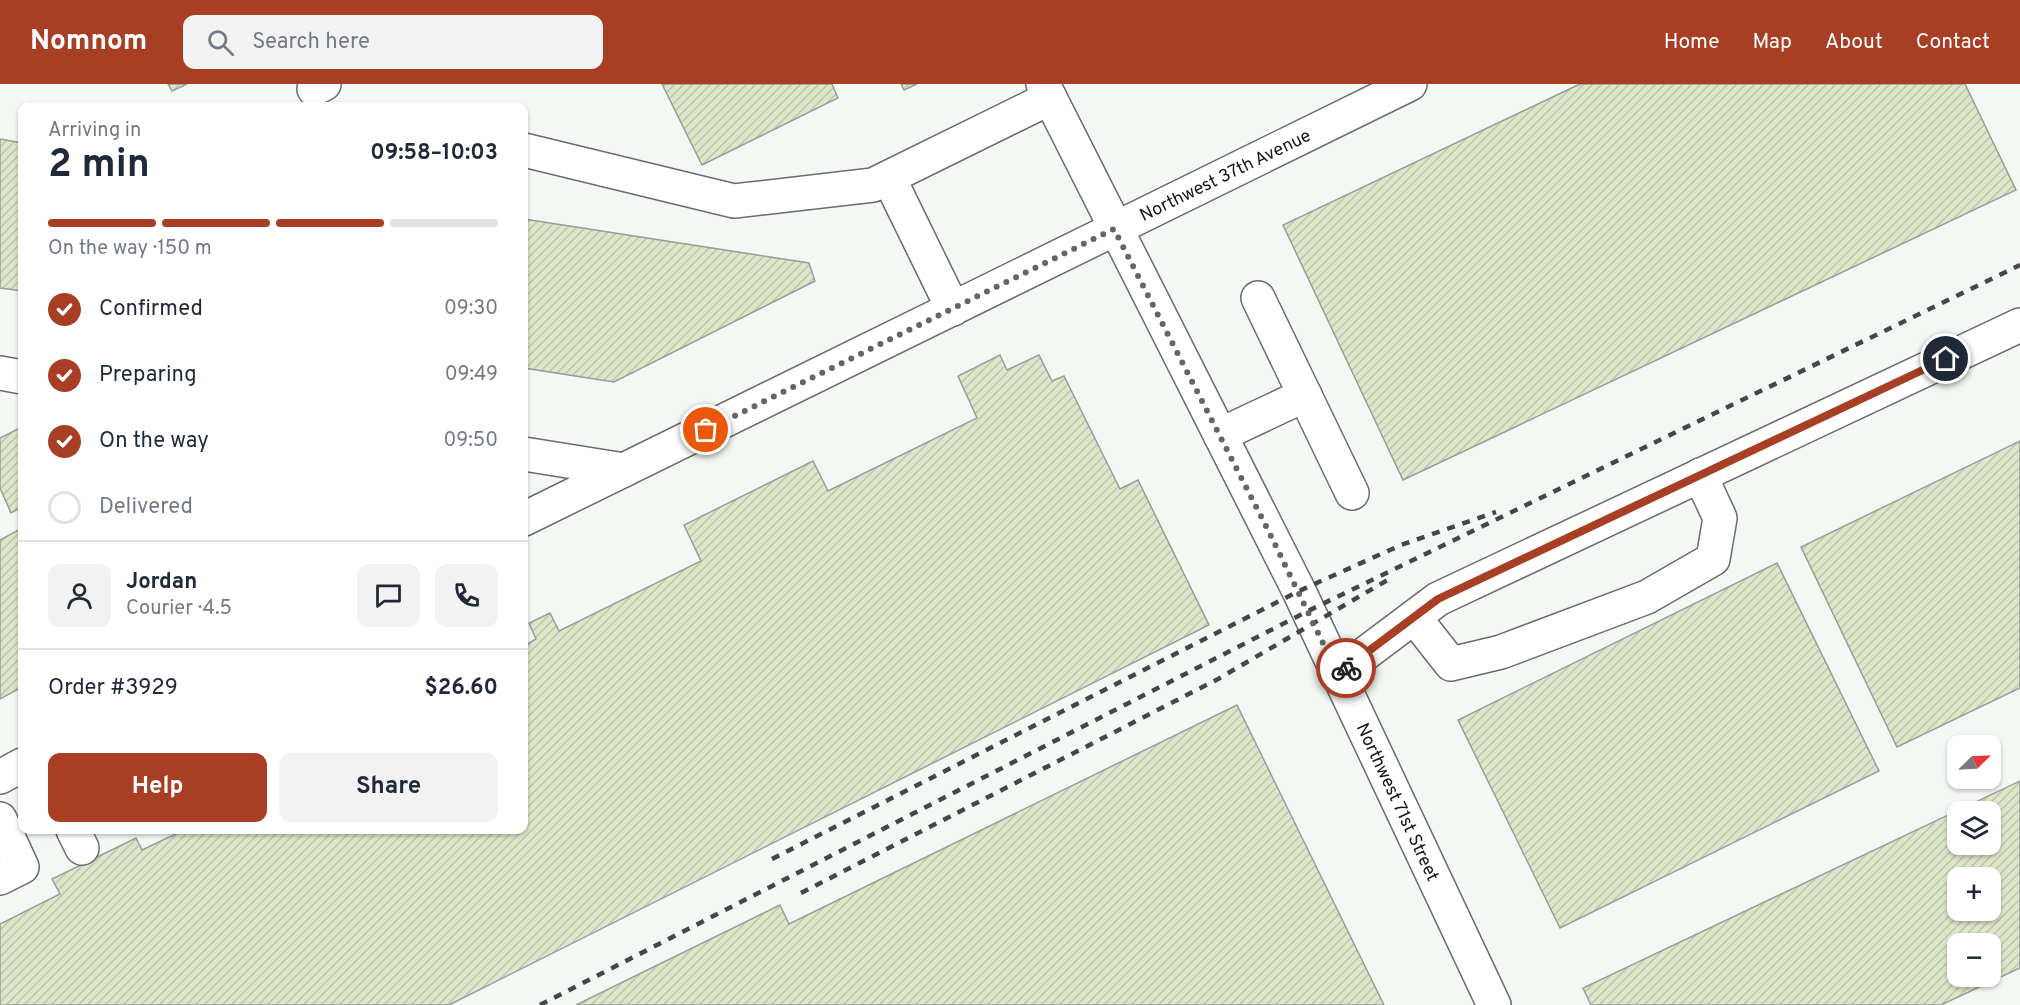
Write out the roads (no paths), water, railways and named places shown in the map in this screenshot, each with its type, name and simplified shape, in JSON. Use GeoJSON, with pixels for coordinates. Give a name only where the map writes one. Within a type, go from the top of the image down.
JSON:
{"type":"FeatureCollection","features":[{"type":"Feature","properties":{"kind":"street","name":"Northwest 37th Avenue"},"geometry":{"type":"LineString","coordinates":[[528,517],[1410,84]]}},
{"type":"Feature","properties":{"kind":"street","name":"Northwest 71st Street"},"geometry":{"type":"LineString","coordinates":[[1046,91],[1338,674],[1494,1005]]}},
{"type":"Feature","properties":{"kind":"street"},"geometry":{"type":"LineString","coordinates":[[528,151],[734,201],[873,185],[1046,91]]}},
{"type":"Feature","properties":{"kind":"street"},"geometry":{"type":"LineString","coordinates":[[889,178],[952,309]]}},
{"type":"Feature","properties":{"kind":"street"},"geometry":{"type":"LineString","coordinates":[[1258,298],[1352,493]]}},
{"type":"Feature","properties":{"kind":"street"},"geometry":{"type":"LineString","coordinates":[[1338,674],[1438,599],[2020,325]]}},
{"type":"Feature","properties":{"kind":"street"},"geometry":{"type":"LineString","coordinates":[[0,373],[18,375]]}},
{"type":"Feature","properties":{"kind":"street"},"geometry":{"type":"LineString","coordinates":[[1220,435],[1305,395]]}},
{"type":"Feature","properties":{"kind":"street"},"geometry":{"type":"LineString","coordinates":[[528,455],[624,470]]}},
{"type":"Feature","properties":{"kind":"street"},"geometry":{"type":"LineString","coordinates":[[1414,617],[1451,664],[1501,652],[1647,597],[1713,559],[1720,518],[1700,476]]}},
{"type":"Feature","properties":{"kind":"street"},"geometry":{"type":"LineString","coordinates":[[0,777],[18,767]]}},
{"type":"Feature","properties":{"kind":"street"},"geometry":{"type":"LineString","coordinates":[[0,819],[22,867],[0,878]]}},
{"type":"Feature","properties":{"kind":"railway"},"geometry":{"type":"LineString","coordinates":[[540,1005],[1308,611],[2020,265]]}},
{"type":"Feature","properties":{"kind":"railway"},"geometry":{"type":"LineString","coordinates":[[772,859],[1299,591],[1401,545],[1496,512]]}},
{"type":"Feature","properties":{"kind":"railway"},"geometry":{"type":"LineString","coordinates":[[801,893],[1218,679],[1391,578]]}}]}
